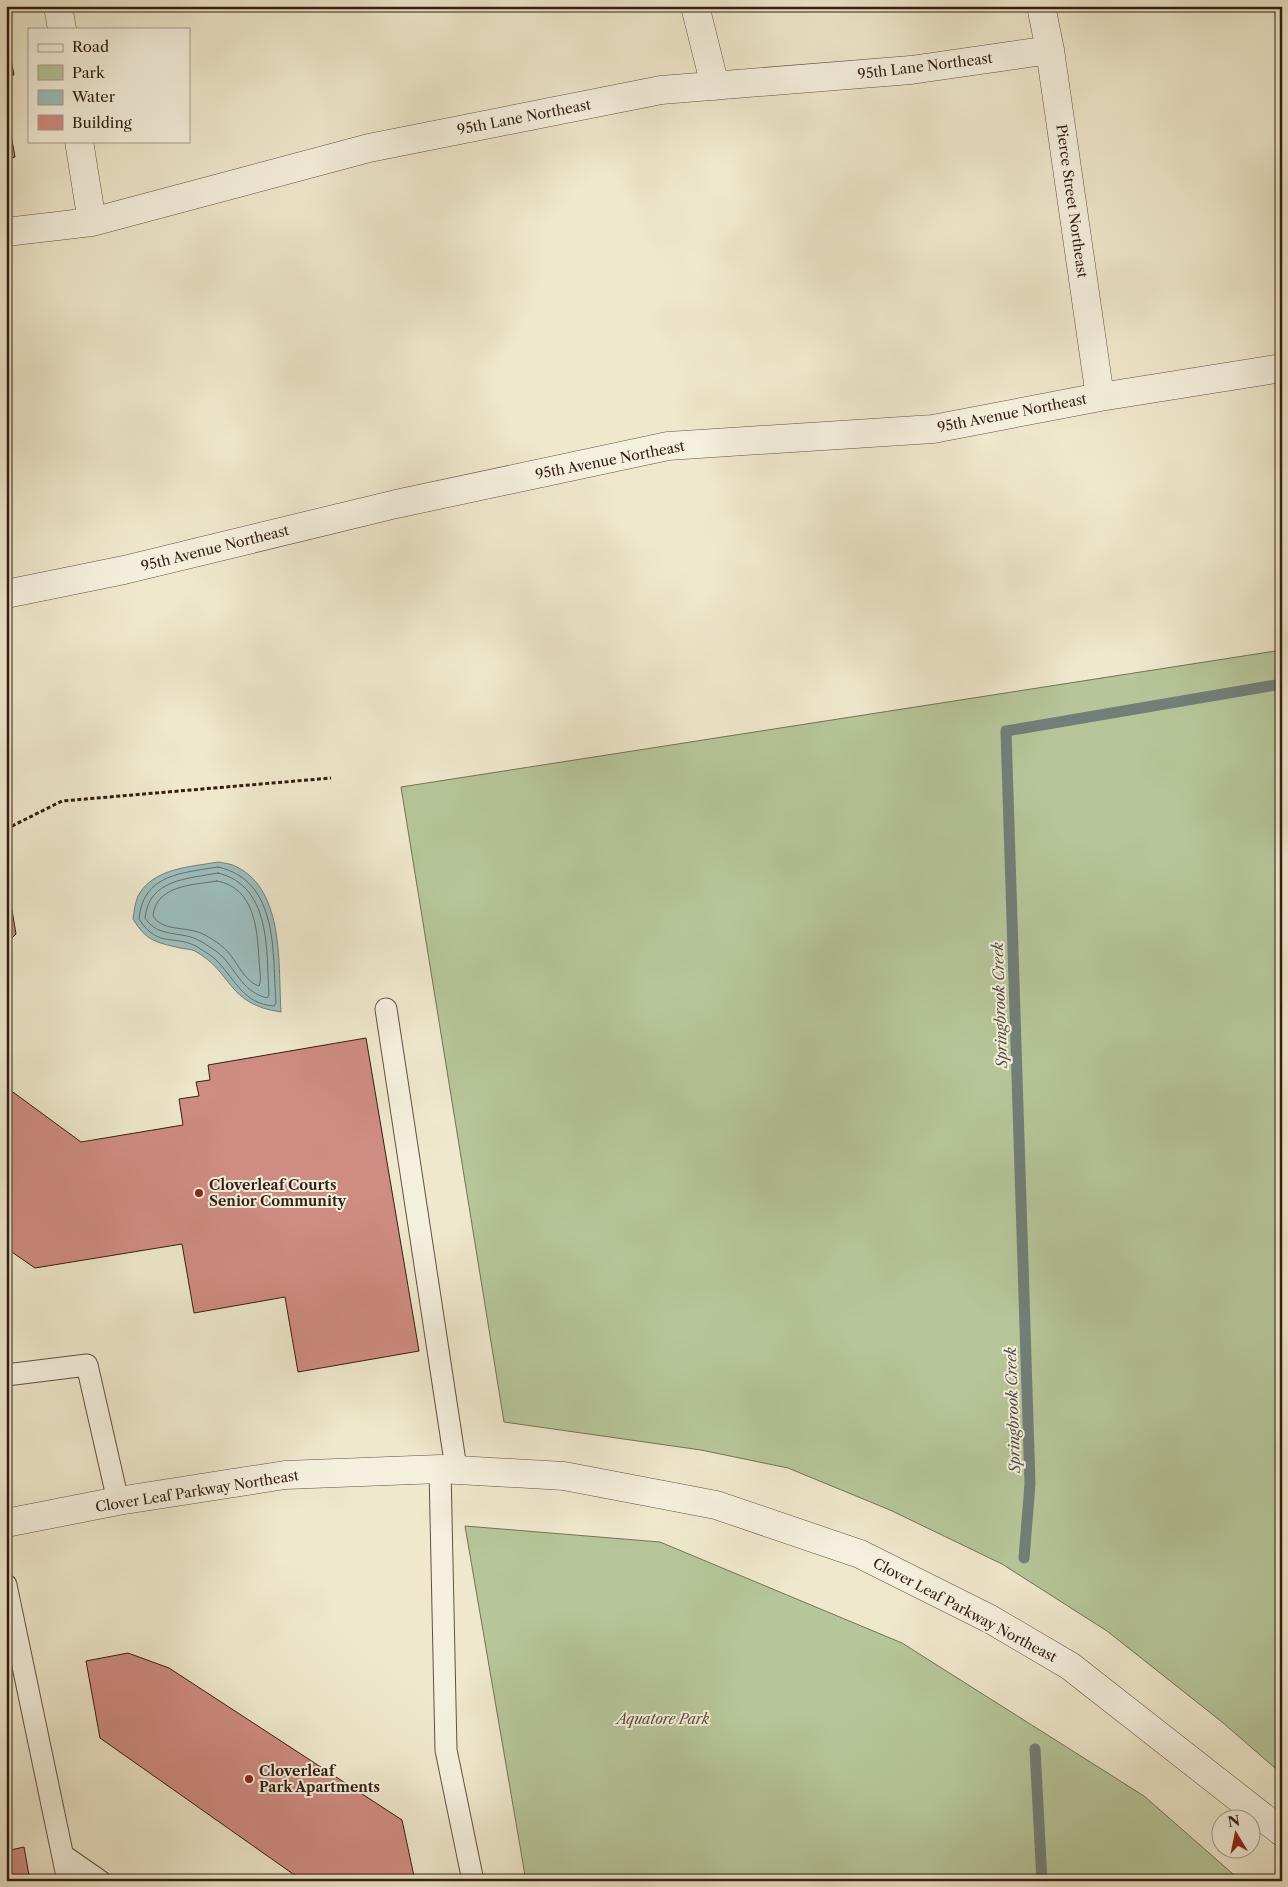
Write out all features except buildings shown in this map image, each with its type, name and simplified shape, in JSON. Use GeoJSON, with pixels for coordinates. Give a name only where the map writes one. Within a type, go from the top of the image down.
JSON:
{"type":"FeatureCollection","features":[{"type":"Feature","properties":{"kind":"street"},"geometry":{"type":"LineString","coordinates":[[58,6],[62,28]]}},
{"type":"Feature","properties":{"kind":"street"},"geometry":{"type":"LineString","coordinates":[[695,6],[715,86]]}},
{"type":"Feature","properties":{"kind":"street","name":"Pierce Street Northeast"},"geometry":{"type":"LineString","coordinates":[[1041,6],[1050,50],[1100,397]]}},
{"type":"Feature","properties":{"kind":"street","name":"95th Lane Northeast"},"geometry":{"type":"LineString","coordinates":[[6,232],[92,222],[369,148],[661,90],[911,70],[1050,50]]}},
{"type":"Feature","properties":{"kind":"street"},"geometry":{"type":"LineString","coordinates":[[80,142],[92,222]]}},
{"type":"Feature","properties":{"kind":"street","name":"95th Avenue Northeast"},"geometry":{"type":"LineString","coordinates":[[6,594],[124,570],[396,504],[668,446],[933,429],[1100,397],[1282,368]]}},
{"type":"Feature","properties":{"kind":"street","name":"Clover Leaf Parkway Northeast"},"geometry":{"type":"LineString","coordinates":[[6,1523],[118,1502],[285,1475],[448,1468],[564,1476],[716,1505],[860,1554],[990,1619],[1070,1666],[1282,1832]]}},
{"type":"Feature","properties":{"kind":"lane"},"geometry":{"type":"LineString","coordinates":[[386,1009],[448,1468],[446,1750],[473,1881]]}},
{"type":"Feature","properties":{"kind":"lane"},"geometry":{"type":"LineString","coordinates":[[6,1375],[88,1365],[118,1502]]}},
{"type":"Feature","properties":{"kind":"lane"},"geometry":{"type":"LineString","coordinates":[[6,1585],[68,1881]]}},
{"type":"Feature","properties":{"kind":"lane"},"geometry":{"type":"LineString","coordinates":[[64,1856],[100,1881]]}},
{"type":"Feature","properties":{"kind":"path"},"geometry":{"type":"LineString","coordinates":[[6,829],[62,801],[331,778]]}},
{"type":"Feature","properties":{"kind":"green space"},"geometry":{"type":"Polygon","coordinates":[[[1282,650],[1282,1774],[1222,1722],[1107,1631],[1002,1564],[890,1510],[788,1468],[701,1450],[504,1422],[401,787],[1282,650]]]}},
{"type":"Feature","properties":{"kind":"green space","name":"Aquatore Park"},"geometry":{"type":"Polygon","coordinates":[[[465,1526],[660,1542],[902,1643],[1144,1796],[1210,1854],[1210,1860],[1217,1860],[1241,1881],[526,1881],[465,1526]]]}},
{"type":"Feature","properties":{"kind":"water"},"geometry":{"type":"Polygon","coordinates":[[[218,862],[237,867],[253,878],[264,893],[276,932],[281,1012],[263,1008],[250,1002],[232,987],[208,960],[193,950],[153,940],[138,927],[133,919],[138,896],[153,880],[173,870],[218,862]]]}},
{"type":"Feature","properties":{"kind":"waterway","name":"Springbrook Creek"},"geometry":{"type":"LineString","coordinates":[[1024,1558],[1030,1484],[1006,731],[1282,684]]}},
{"type":"Feature","properties":{"kind":"waterway","name":"Springbrook Creek"},"geometry":{"type":"LineString","coordinates":[[1035,1749],[1042,1881]]}},
{"type":"Feature","properties":{"kind":"place","name":"Cloverleaf Courts Senior Community"},"geometry":{"type":"Point","coordinates":[199,1193]}},
{"type":"Feature","properties":{"kind":"place","name":"Cloverleaf Park Apartments"},"geometry":{"type":"Point","coordinates":[249,1779]}}]}
